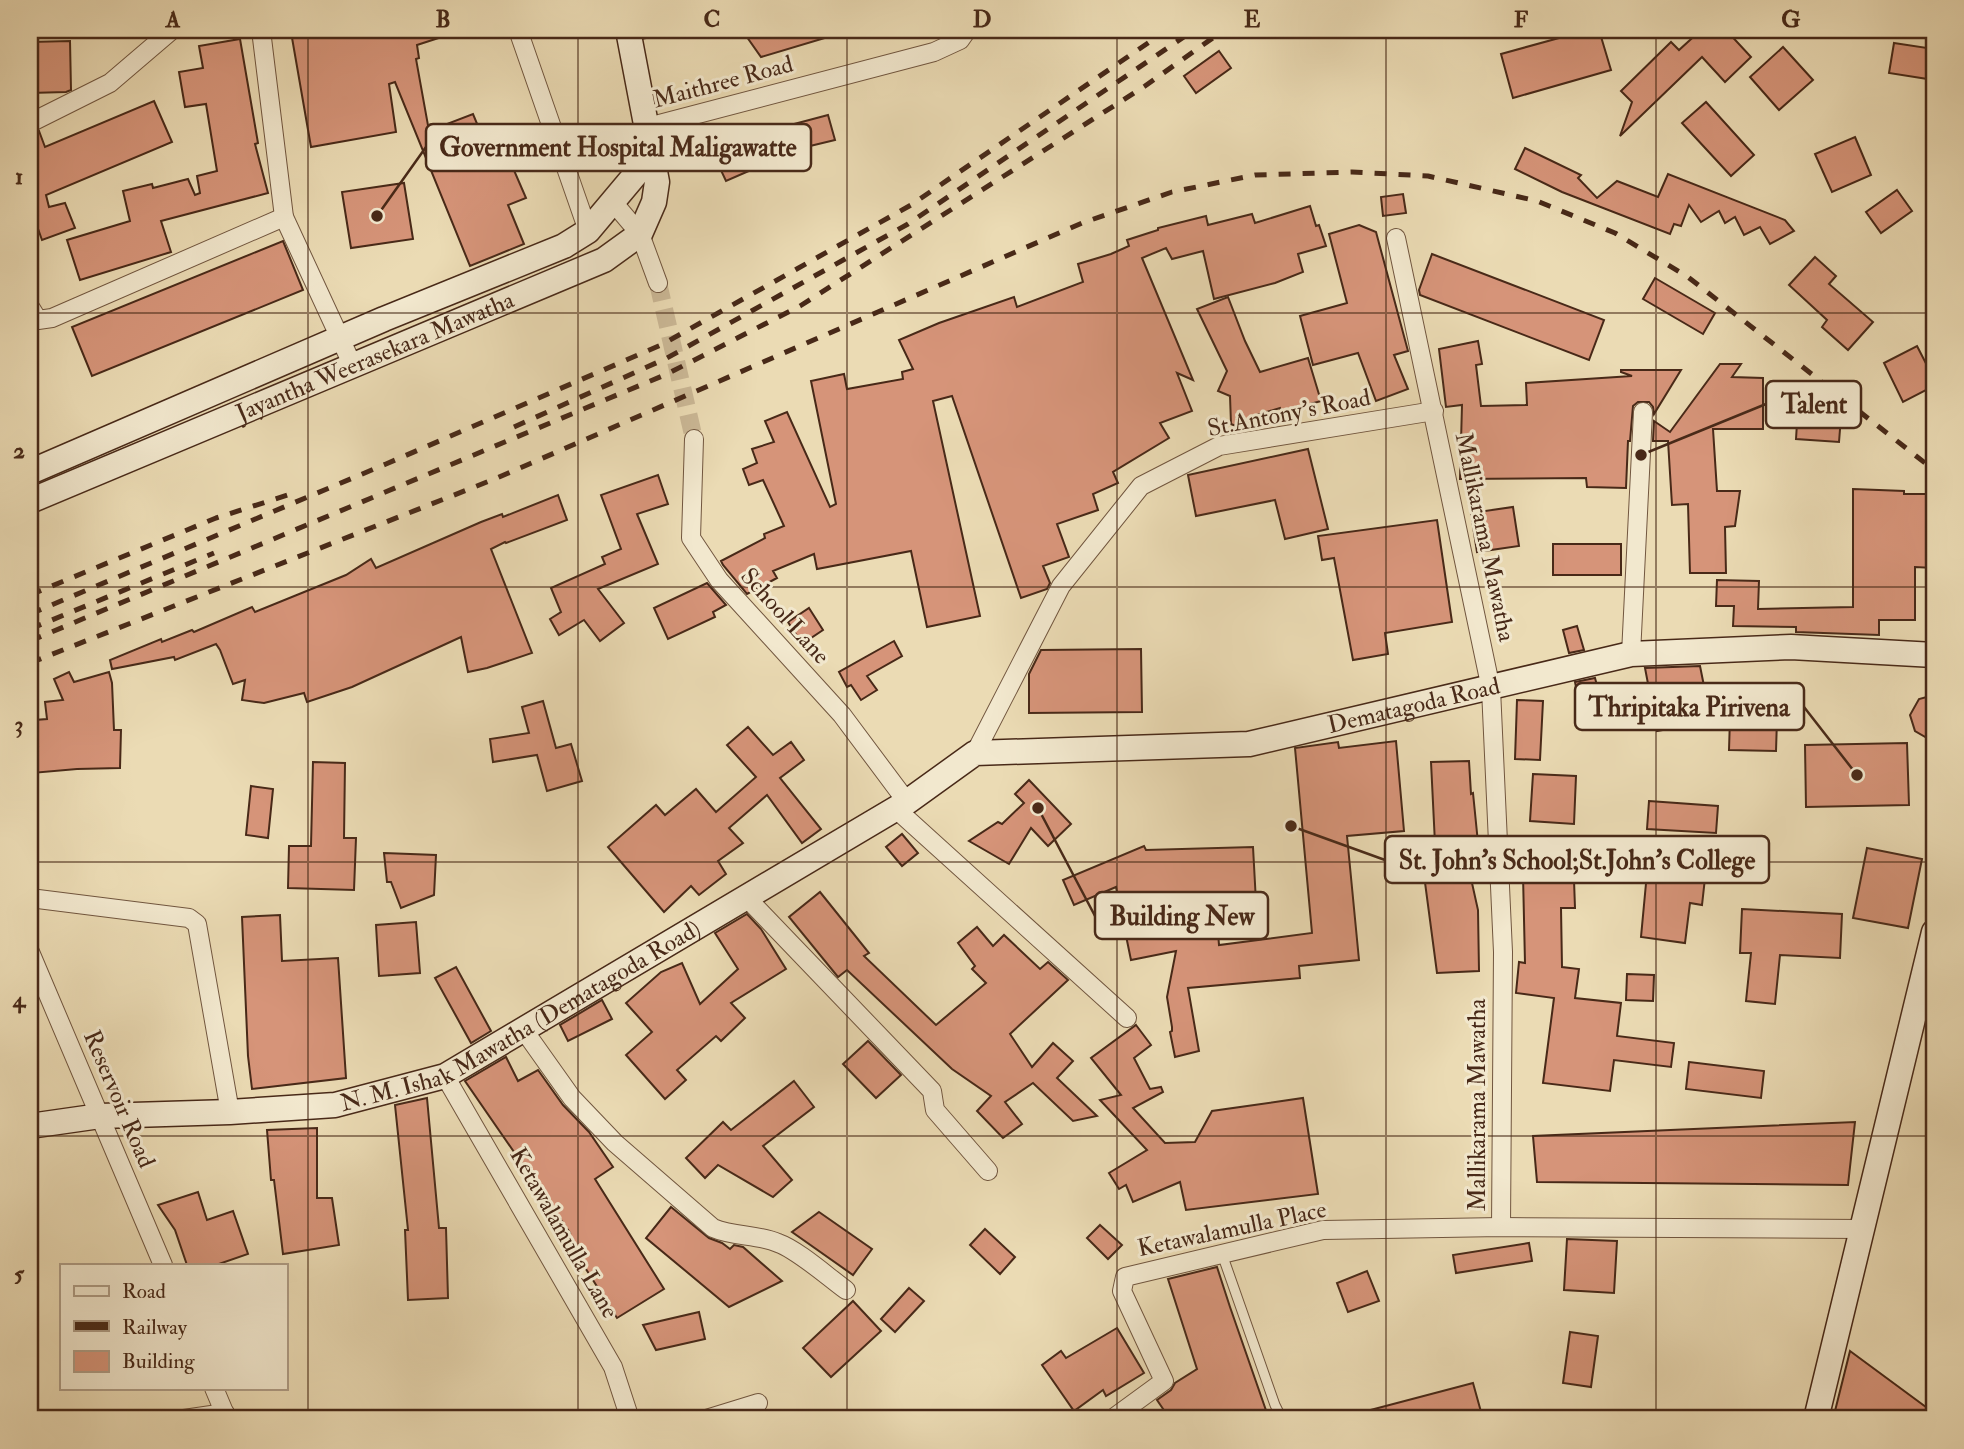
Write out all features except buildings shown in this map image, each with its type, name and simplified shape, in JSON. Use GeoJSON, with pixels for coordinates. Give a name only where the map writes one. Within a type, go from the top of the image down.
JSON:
{"type":"FeatureCollection","features":[{"type":"Feature","properties":{"kind":"main road"},"geometry":{"type":"LineString","coordinates":[[629,34],[657,182],[653,202],[640,234]]}},
{"type":"Feature","properties":{"kind":"main road","name":"Jayantha Weerasekara Mawatha"},"geometry":{"type":"LineString","coordinates":[[30,472],[341,338],[564,246],[588,231],[651,156]]}},
{"type":"Feature","properties":{"kind":"main road"},"geometry":{"type":"LineString","coordinates":[[631,183],[640,234]]}},
{"type":"Feature","properties":{"kind":"main road","name":"Jayantha Weerasekara Mawatha"},"geometry":{"type":"LineString","coordinates":[[30,501],[604,260],[640,234]]}},
{"type":"Feature","properties":{"kind":"main road"},"geometry":{"type":"LineString","coordinates":[[458,289],[469,316]]}},
{"type":"Feature","properties":{"kind":"main road","name":"Dematagoda Road"},"geometry":{"type":"LineString","coordinates":[[975,753],[1249,744],[1631,654],[1791,647],[1934,655]]}},
{"type":"Feature","properties":{"kind":"main road"},"geometry":{"type":"LineString","coordinates":[[902,805],[975,753]]}},
{"type":"Feature","properties":{"kind":"main road","name":"N. M. Ishak Mawatha (Dematagoda Road)"},"geometry":{"type":"LineString","coordinates":[[30,1126],[100,1116],[335,1105],[445,1076],[902,805]]}},
{"type":"Feature","properties":{"kind":"main road"},"geometry":{"type":"LineString","coordinates":[[1816,1419],[1934,932]]}},
{"type":"Feature","properties":{"kind":"street"},"geometry":{"type":"LineString","coordinates":[[30,123],[110,83],[172,30]]}},
{"type":"Feature","properties":{"kind":"street"},"geometry":{"type":"LineString","coordinates":[[261,30],[284,217],[352,364]]}},
{"type":"Feature","properties":{"kind":"street"},"geometry":{"type":"LineString","coordinates":[[518,30],[588,231]]}},
{"type":"Feature","properties":{"kind":"street","name":"Maithree Road"},"geometry":{"type":"LineString","coordinates":[[648,127],[934,52],[960,40],[967,30]]}},
{"type":"Feature","properties":{"kind":"street"},"geometry":{"type":"LineString","coordinates":[[613,202],[640,234],[658,283]]}},
{"type":"Feature","properties":{"kind":"street"},"geometry":{"type":"LineString","coordinates":[[30,307],[38,320],[52,318],[284,217]]}},
{"type":"Feature","properties":{"kind":"street","name":"Mallikarama Mawatha"},"geometry":{"type":"LineString","coordinates":[[1396,238],[1491,689],[1503,952],[1501,1227]]}},
{"type":"Feature","properties":{"kind":"street","name":"St.Antony's Road"},"geometry":{"type":"LineString","coordinates":[[975,753],[1061,586],[1141,486],[1219,446],[1434,411]]}},
{"type":"Feature","properties":{"kind":"street"},"geometry":{"type":"LineString","coordinates":[[1631,654],[1643,412]]}},
{"type":"Feature","properties":{"kind":"street","name":"School Lane"},"geometry":{"type":"LineString","coordinates":[[694,439],[691,538],[719,580],[842,715],[902,805],[1127,1018]]}},
{"type":"Feature","properties":{"kind":"street"},"geometry":{"type":"LineString","coordinates":[[746,897],[932,1091],[935,1110],[988,1171]]}},
{"type":"Feature","properties":{"kind":"street"},"geometry":{"type":"LineString","coordinates":[[30,898],[189,918],[197,924],[230,1112]]}},
{"type":"Feature","properties":{"kind":"street","name":"Reservoir Road"},"geometry":{"type":"LineString","coordinates":[[30,952],[163,1264]]}},
{"type":"Feature","properties":{"kind":"street"},"geometry":{"type":"LineString","coordinates":[[523,1028],[572,1098],[615,1143],[713,1228],[729,1234],[765,1238],[781,1244],[846,1290]]}},
{"type":"Feature","properties":{"kind":"street","name":"Ketawalamulla Lane"},"geometry":{"type":"LineString","coordinates":[[445,1076],[613,1367],[630,1419]]}},
{"type":"Feature","properties":{"kind":"street","name":"Ketawalamulla Place"},"geometry":{"type":"LineString","coordinates":[[1112,1419],[1164,1381],[1122,1291],[1125,1277],[1323,1230],[1501,1227],[1864,1229]]}},
{"type":"Feature","properties":{"kind":"street"},"geometry":{"type":"LineString","coordinates":[[184,1419],[226,1416],[215,1390]]}},
{"type":"Feature","properties":{"kind":"street"},"geometry":{"type":"LineString","coordinates":[[706,1419],[758,1403]]}},
{"type":"Feature","properties":{"kind":"lane"},"geometry":{"type":"LineString","coordinates":[[629,34],[660,30]]}},
{"type":"Feature","properties":{"kind":"lane"},"geometry":{"type":"LineString","coordinates":[[1222,1254],[1282,1419]]}},
{"type":"Feature","properties":{"kind":"tunnel"},"geometry":{"type":"LineString","coordinates":[[658,283],[694,439]]}},
{"type":"Feature","properties":{"kind":"railway"},"geometry":{"type":"LineString","coordinates":[[30,614],[661,345],[911,205],[1167,30]]}},
{"type":"Feature","properties":{"kind":"railway"},"geometry":{"type":"LineString","coordinates":[[514,427],[667,358],[908,224],[1194,30]]}},
{"type":"Feature","properties":{"kind":"railway"},"geometry":{"type":"LineString","coordinates":[[30,641],[667,374],[800,306],[1145,86],[1224,30]]}},
{"type":"Feature","properties":{"kind":"railway"},"geometry":{"type":"LineString","coordinates":[[30,663],[497,478],[1082,223],[1172,192],[1255,175],[1352,172],[1428,176],[1537,201],[1615,233],[1688,277],[1934,470]]}},
{"type":"Feature","properties":{"kind":"railway"},"geometry":{"type":"LineString","coordinates":[[30,595],[216,518],[297,492]]}},
{"type":"Feature","properties":{"kind":"railway"},"geometry":{"type":"LineString","coordinates":[[30,629],[214,553]]}},
{"type":"Feature","properties":{"kind":"place","name":"Government Hospital Maligawatte"},"geometry":{"type":"Point","coordinates":[377,216]}},
{"type":"Feature","properties":{"kind":"place","name":"Talent"},"geometry":{"type":"Point","coordinates":[1641,455]}},
{"type":"Feature","properties":{"kind":"place","name":"Thripitaka Pirivena"},"geometry":{"type":"Point","coordinates":[1857,775]}},
{"type":"Feature","properties":{"kind":"place","name":"Building New"},"geometry":{"type":"Point","coordinates":[1038,808]}},
{"type":"Feature","properties":{"kind":"place","name":"St. John's School;St.John's College"},"geometry":{"type":"Point","coordinates":[1291,826]}}]}
